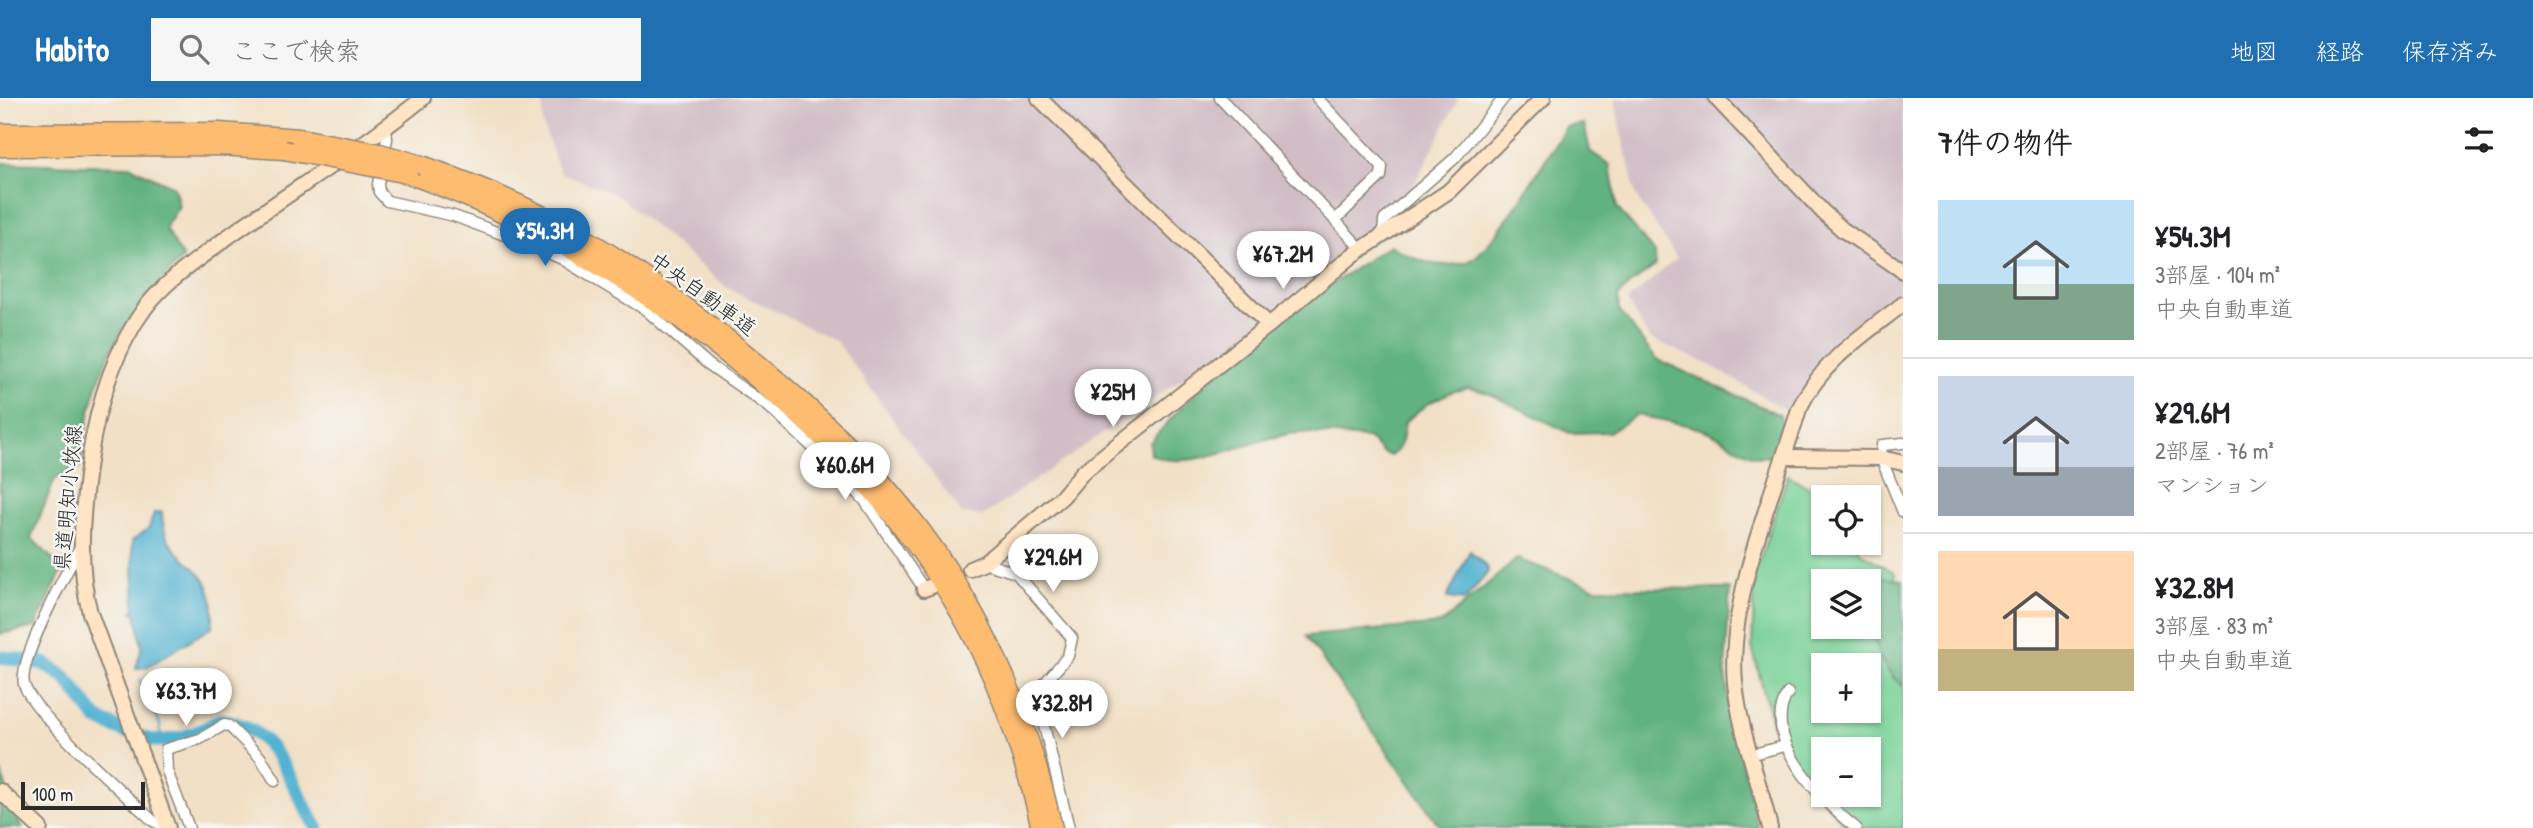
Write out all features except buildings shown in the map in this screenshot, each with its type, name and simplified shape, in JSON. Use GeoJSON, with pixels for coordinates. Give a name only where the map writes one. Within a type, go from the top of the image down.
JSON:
{"type":"FeatureCollection","features":[{"type":"Feature","properties":{"kind":"highway","name":"中央自動車道"},"geometry":{"type":"LineString","coordinates":[[0,133],[219,132],[300,138],[380,153],[505,213],[603,267],[707,340],[843,458],[907,533],[957,606],[1002,699],[1018,744],[1041,828]]}},
{"type":"Feature","properties":{"kind":"highway","name":"中央自動車道"},"geometry":{"type":"LineString","coordinates":[[0,147],[219,146],[284,150],[415,170],[509,199],[608,253],[681,304],[769,373],[853,451],[917,525],[967,599],[1017,706],[1044,786],[1053,828]]}},
{"type":"Feature","properties":{"kind":"street","name":"県道明知小牧線"},"geometry":{"type":"LineString","coordinates":[[168,828],[90,613],[81,579],[87,473],[98,408],[112,368],[146,307],[181,270],[310,178],[386,129],[423,98]]}},
{"type":"Feature","properties":{"kind":"street"},"geometry":{"type":"LineString","coordinates":[[1039,98],[1269,326]]}},
{"type":"Feature","properties":{"kind":"street"},"geometry":{"type":"LineString","coordinates":[[1220,98],[1361,250]]}},
{"type":"Feature","properties":{"kind":"street"},"geometry":{"type":"LineString","coordinates":[[1317,98],[1382,167],[1381,176],[1335,220]]}},
{"type":"Feature","properties":{"kind":"street"},"geometry":{"type":"LineString","coordinates":[[1382,236],[1384,220],[1455,158],[1504,98]]}},
{"type":"Feature","properties":{"kind":"street"},"geometry":{"type":"LineString","coordinates":[[977,566],[1062,497],[1083,472],[1361,250],[1449,191],[1544,98]]}},
{"type":"Feature","properties":{"kind":"street"},"geometry":{"type":"LineString","coordinates":[[1716,98],[1823,212],[1843,230],[1903,271]]}},
{"type":"Feature","properties":{"kind":"street"},"geometry":{"type":"LineString","coordinates":[[386,129],[387,139],[378,184],[387,201],[454,216],[562,258],[646,310],[708,364],[769,407],[835,468],[865,501],[928,587]]}},
{"type":"Feature","properties":{"kind":"street"},"geometry":{"type":"LineString","coordinates":[[1769,828],[1749,755],[1735,681],[1736,635],[1746,582],[1798,409],[1819,376],[1847,347],[1903,304]]}},
{"type":"Feature","properties":{"kind":"street"},"geometry":{"type":"LineString","coordinates":[[1903,443],[1882,445],[1881,458],[1903,512]]}},
{"type":"Feature","properties":{"kind":"street"},"geometry":{"type":"LineString","coordinates":[[1785,457],[1881,458],[1903,463]]}},
{"type":"Feature","properties":{"kind":"street"},"geometry":{"type":"LineString","coordinates":[[82,543],[36,639],[25,668],[24,683],[38,706],[111,782],[153,821],[168,828]]}},
{"type":"Feature","properties":{"kind":"street"},"geometry":{"type":"LineString","coordinates":[[977,566],[1016,573],[1072,638],[1068,656],[1036,693],[1069,828]]}},
{"type":"Feature","properties":{"kind":"street"},"geometry":{"type":"LineString","coordinates":[[1788,693],[1780,724],[1786,746],[1795,763],[1856,828]]}},
{"type":"Feature","properties":{"kind":"street"},"geometry":{"type":"LineString","coordinates":[[189,828],[166,771],[166,749],[200,739],[229,726],[260,757],[275,781]]}},
{"type":"Feature","properties":{"kind":"street"},"geometry":{"type":"LineString","coordinates":[[1749,755],[1786,746]]}},
{"type":"Feature","properties":{"kind":"street"},"geometry":{"type":"LineString","coordinates":[[0,792],[40,828]]}},
{"type":"Feature","properties":{"kind":"shaded area"},"geometry":{"type":"Polygon","coordinates":[[[543,98],[1459,98],[1415,183],[1398,204],[1250,332],[983,516],[962,514],[836,341],[726,287],[617,195],[560,172],[543,125],[543,98]]]}},
{"type":"Feature","properties":{"kind":"shaded area"},"geometry":{"type":"Polygon","coordinates":[[[1614,98],[1903,98],[1903,297],[1847,340],[1792,414],[1708,364],[1649,338],[1627,301],[1677,258],[1636,196],[1614,98]]]}},
{"type":"Feature","properties":{"kind":"green space"},"geometry":{"type":"Polygon","coordinates":[[[1584,124],[1590,151],[1610,165],[1617,208],[1655,253],[1655,266],[1618,297],[1619,310],[1656,359],[1780,415],[1783,436],[1775,455],[1766,457],[1749,454],[1701,429],[1637,415],[1609,432],[1570,433],[1488,393],[1469,388],[1451,392],[1427,404],[1405,422],[1400,446],[1390,456],[1383,453],[1368,438],[1307,433],[1282,435],[1224,452],[1184,460],[1166,459],[1151,454],[1150,443],[1175,414],[1232,360],[1293,311],[1390,245],[1407,255],[1437,264],[1467,262],[1478,255],[1505,223],[1566,127],[1584,124]]]}},
{"type":"Feature","properties":{"kind":"green space"},"geometry":{"type":"Polygon","coordinates":[[[0,163],[130,166],[174,187],[179,206],[165,228],[183,258],[139,306],[110,352],[92,403],[80,467],[55,479],[31,538],[63,569],[35,627],[0,634],[0,163]]]}},
{"type":"Feature","properties":{"kind":"green space"},"geometry":{"type":"Polygon","coordinates":[[[1788,475],[1811,489],[1811,555],[1865,555],[1895,573],[1898,637],[1903,642],[1903,828],[1848,828],[1829,807],[1881,807],[1881,737],[1811,737],[1811,787],[1786,759],[1776,738],[1752,647],[1755,575],[1788,475]]]}},
{"type":"Feature","properties":{"kind":"green space"},"geometry":{"type":"Polygon","coordinates":[[[1517,559],[1596,588],[1730,589],[1725,673],[1732,721],[1758,828],[1441,828],[1306,636],[1441,624],[1517,559]]]}},
{"type":"Feature","properties":{"kind":"green space"},"geometry":{"type":"Polygon","coordinates":[[[1881,577],[1903,580],[1903,686],[1892,676],[1878,650],[1876,639],[1881,639],[1881,577]]]}},
{"type":"Feature","properties":{"kind":"green space"},"geometry":{"type":"Polygon","coordinates":[[[0,770],[19,822],[23,828],[0,828],[0,770]]]}},
{"type":"Feature","properties":{"kind":"water"},"geometry":{"type":"Polygon","coordinates":[[[162,512],[165,531],[171,544],[201,575],[208,587],[213,604],[212,627],[147,667],[136,668],[142,647],[136,613],[132,612],[135,608],[132,541],[149,528],[154,513],[162,512]]]}},
{"type":"Feature","properties":{"kind":"water"},"geometry":{"type":"Polygon","coordinates":[[[1470,551],[1488,568],[1488,572],[1465,600],[1447,598],[1470,551]]]}},
{"type":"Feature","properties":{"kind":"waterway"},"geometry":{"type":"LineString","coordinates":[[0,657],[43,663],[65,677],[97,719],[126,732]]}},
{"type":"Feature","properties":{"kind":"waterway"},"geometry":{"type":"LineString","coordinates":[[140,680],[160,725],[160,741]]}},
{"type":"Feature","properties":{"kind":"waterway"},"geometry":{"type":"LineString","coordinates":[[143,738],[172,740],[203,730],[220,720],[240,725],[256,734],[280,760],[317,828]]}}]}
